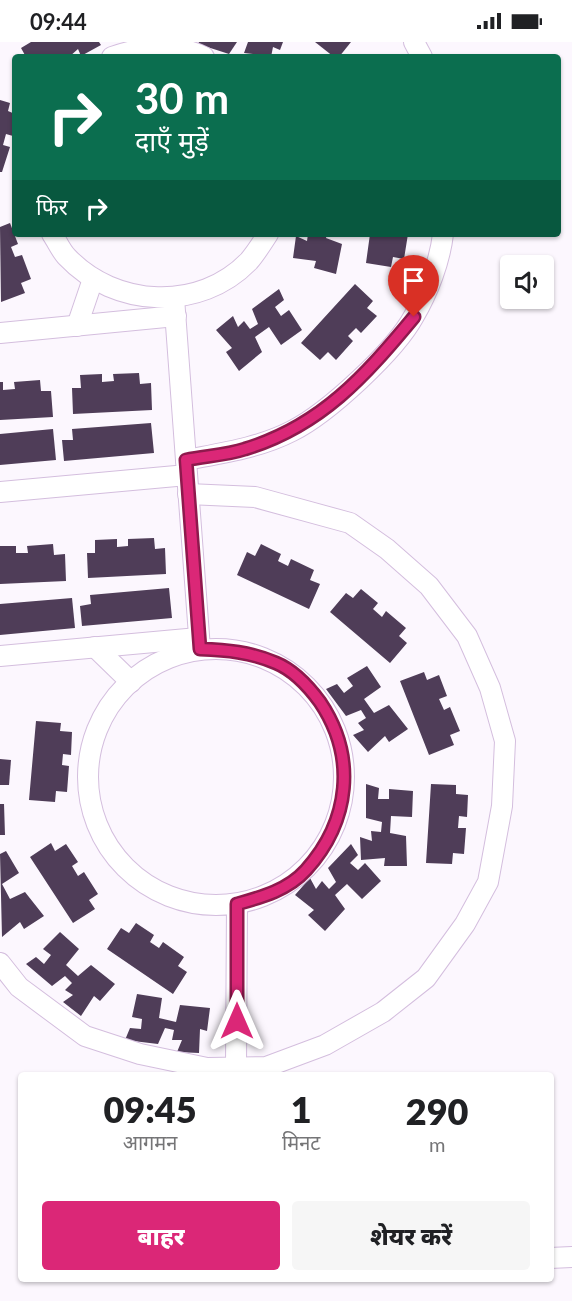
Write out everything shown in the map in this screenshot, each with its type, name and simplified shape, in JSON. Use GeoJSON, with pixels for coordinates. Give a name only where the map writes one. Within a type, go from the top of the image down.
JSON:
{"type":"FeatureCollection","features":[{"type":"Feature","properties":{"kind":"street"},"geometry":{"type":"LineString","coordinates":[[121,54],[148,45],[199,54]]}},
{"type":"Feature","properties":{"kind":"street"},"geometry":{"type":"LineString","coordinates":[[54,237],[66,257],[93,279],[134,296],[175,307]]}},
{"type":"Feature","properties":{"kind":"street"},"geometry":{"type":"LineString","coordinates":[[0,333],[77,326],[175,307],[215,286],[249,261],[266,237]]}},
{"type":"Feature","properties":{"kind":"street"},"geometry":{"type":"LineString","coordinates":[[0,492],[187,476],[244,449],[292,431],[337,401],[381,357],[414,317],[441,252],[443,237]]}},
{"type":"Feature","properties":{"kind":"street"},"geometry":{"type":"LineString","coordinates":[[77,326],[93,279]]}},
{"type":"Feature","properties":{"kind":"street"},"geometry":{"type":"LineString","coordinates":[[175,307],[199,644]]}},
{"type":"Feature","properties":{"kind":"street"},"geometry":{"type":"LineString","coordinates":[[0,963],[19,987],[84,1036],[140,1054],[207,1068],[266,1067],[325,1045],[383,1012],[426,978],[465,924],[488,882],[502,806],[505,741],[490,688],[467,636],[429,586],[387,549],[350,523],[187,476]]}},
{"type":"Feature","properties":{"kind":"street"},"geometry":{"type":"LineString","coordinates":[[0,656],[95,647],[199,644],[240,650],[269,660],[310,688],[333,722],[344,761],[343,801],[329,840],[304,872],[271,895],[237,904],[188,904],[147,886],[114,856],[93,816],[88,771],[98,727],[122,690],[131,682],[157,662],[199,644]]}},
{"type":"Feature","properties":{"kind":"street"},"geometry":{"type":"LineString","coordinates":[[95,647],[131,682]]}},
{"type":"Feature","properties":{"kind":"street"},"geometry":{"type":"LineString","coordinates":[[236,1068],[237,904]]}},
{"type":"Feature","properties":{"kind":"street"},"geometry":{"type":"LineString","coordinates":[[554,1258],[572,1257]]}},
{"type":"Feature","properties":{"kind":"building"},"geometry":{"type":"Polygon","coordinates":[[[31,42],[99,42],[101,45],[85,54],[80,54],[78,49],[72,54],[24,54],[21,48],[31,42]]]}},
{"type":"Feature","properties":{"kind":"building"},"geometry":{"type":"Polygon","coordinates":[[[199,42],[237,42],[229,54],[198,44],[199,42]]]}},
{"type":"Feature","properties":{"kind":"building"},"geometry":{"type":"Polygon","coordinates":[[[248,42],[283,42],[280,50],[273,47],[272,54],[244,53],[248,42]]]}},
{"type":"Feature","properties":{"kind":"building"},"geometry":{"type":"Polygon","coordinates":[[[315,42],[351,42],[341,54],[330,54],[315,42]]]}},
{"type":"Feature","properties":{"kind":"building"},"geometry":{"type":"Polygon","coordinates":[[[0,100],[10,103],[8,111],[12,113],[12,136],[6,134],[3,145],[10,147],[2,172],[0,172],[0,100]]]}},
{"type":"Feature","properties":{"kind":"building"},"geometry":{"type":"Polygon","coordinates":[[[10,223],[12,237],[15,237],[18,244],[11,247],[15,257],[22,255],[31,279],[21,283],[25,293],[1,302],[0,227],[10,223]]]}},
{"type":"Feature","properties":{"kind":"building"},"geometry":{"type":"Polygon","coordinates":[[[296,237],[307,241],[308,237],[326,237],[342,244],[336,274],[314,268],[316,261],[293,258],[296,237]]]}},
{"type":"Feature","properties":{"kind":"building"},"geometry":{"type":"Polygon","coordinates":[[[370,237],[408,237],[404,259],[393,257],[391,267],[366,263],[370,237]]]}},
{"type":"Feature","properties":{"kind":"building"},"geometry":{"type":"Polygon","coordinates":[[[355,284],[373,301],[367,308],[377,316],[361,333],[356,328],[348,336],[353,341],[336,360],[328,352],[320,360],[301,343],[355,284]]]}},
{"type":"Feature","properties":{"kind":"building"},"geometry":{"type":"Polygon","coordinates":[[[279,289],[284,300],[275,307],[281,316],[289,310],[302,330],[281,345],[269,327],[255,337],[262,352],[239,371],[226,352],[232,348],[216,330],[233,316],[238,327],[244,321],[250,329],[258,324],[252,309],[279,289]]]}},
{"type":"Feature","properties":{"kind":"building"},"geometry":{"type":"Polygon","coordinates":[[[139,373],[140,384],[151,383],[152,410],[73,414],[72,388],[81,388],[80,375],[102,374],[102,382],[114,381],[113,374],[139,373]]]}},
{"type":"Feature","properties":{"kind":"building"},"geometry":{"type":"Polygon","coordinates":[[[40,380],[41,391],[51,391],[53,417],[0,420],[0,382],[3,382],[3,390],[15,389],[14,382],[40,380]]]}},
{"type":"Feature","properties":{"kind":"building"},"geometry":{"type":"Polygon","coordinates":[[[151,423],[154,453],[64,461],[62,440],[73,440],[72,429],[151,423]]]}},
{"type":"Feature","properties":{"kind":"building"},"geometry":{"type":"Polygon","coordinates":[[[53,429],[56,460],[0,465],[0,434],[53,429]]]}},
{"type":"Feature","properties":{"kind":"building"},"geometry":{"type":"Polygon","coordinates":[[[154,538],[155,549],[165,548],[166,574],[88,578],[87,553],[95,553],[95,540],[117,539],[117,547],[128,546],[128,539],[154,538]]]}},
{"type":"Feature","properties":{"kind":"building"},"geometry":{"type":"Polygon","coordinates":[[[53,544],[54,555],[65,554],[66,581],[0,584],[0,546],[16,546],[16,553],[28,553],[27,546],[53,544]]]}},
{"type":"Feature","properties":{"kind":"building"},"geometry":{"type":"Polygon","coordinates":[[[261,544],[281,554],[278,561],[288,566],[291,559],[314,570],[310,580],[320,584],[309,609],[237,575],[247,552],[255,556],[261,544]]]}},
{"type":"Feature","properties":{"kind":"building"},"geometry":{"type":"Polygon","coordinates":[[[169,588],[172,618],[82,626],[80,606],[91,604],[90,595],[169,588]]]}},
{"type":"Feature","properties":{"kind":"building"},"geometry":{"type":"Polygon","coordinates":[[[361,589],[378,603],[373,609],[382,617],[386,611],[406,628],[399,636],[407,643],[390,663],[330,612],[346,593],[353,598],[361,589]]]}},
{"type":"Feature","properties":{"kind":"building"},"geometry":{"type":"Polygon","coordinates":[[[72,598],[75,628],[0,635],[0,604],[72,598]]]}},
{"type":"Feature","properties":{"kind":"building"},"geometry":{"type":"Polygon","coordinates":[[[367,666],[381,687],[364,699],[374,713],[389,705],[408,729],[389,742],[385,736],[368,752],[353,735],[364,730],[358,723],[366,718],[361,710],[346,716],[326,689],[337,684],[344,693],[353,686],[347,678],[367,666]]]}},
{"type":"Feature","properties":{"kind":"building"},"geometry":{"type":"Polygon","coordinates":[[[424,672],[427,680],[439,675],[447,696],[439,699],[444,710],[450,707],[460,731],[450,735],[454,745],[429,755],[400,681],[424,672]]]}},
{"type":"Feature","properties":{"kind":"building"},"geometry":{"type":"Polygon","coordinates":[[[36,721],[61,723],[60,731],[72,732],[71,755],[63,754],[62,765],[69,766],[67,792],[56,791],[55,802],[29,800],[36,721]]]}},
{"type":"Feature","properties":{"kind":"building"},"geometry":{"type":"Polygon","coordinates":[[[0,759],[11,760],[9,785],[0,785],[0,759]]]}},
{"type":"Feature","properties":{"kind":"building"},"geometry":{"type":"Polygon","coordinates":[[[366,784],[379,788],[378,799],[389,799],[389,789],[413,791],[412,817],[391,816],[390,833],[406,836],[407,866],[384,866],[385,858],[361,860],[360,837],[372,841],[371,831],[381,832],[382,822],[366,818],[366,784]]]}},
{"type":"Feature","properties":{"kind":"building"},"geometry":{"type":"Polygon","coordinates":[[[431,784],[456,785],[456,794],[468,795],[467,817],[459,816],[458,828],[466,828],[464,854],[453,853],[452,864],[426,863],[431,784]]]}},
{"type":"Feature","properties":{"kind":"building"},"geometry":{"type":"Polygon","coordinates":[[[0,804],[4,804],[5,835],[0,835],[0,804]]]}},
{"type":"Feature","properties":{"kind":"building"},"geometry":{"type":"Polygon","coordinates":[[[51,843],[55,851],[66,844],[78,862],[72,866],[78,876],[84,872],[98,894],[89,900],[95,909],[73,923],[30,857],[51,843]]]}},
{"type":"Feature","properties":{"kind":"building"},"geometry":{"type":"Polygon","coordinates":[[[351,844],[358,855],[350,863],[358,870],[365,863],[381,881],[362,899],[347,884],[335,895],[345,909],[325,931],[308,915],[314,910],[295,895],[310,878],[316,889],[322,881],[329,889],[336,882],[328,868],[351,844]]]}},
{"type":"Feature","properties":{"kind":"building"},"geometry":{"type":"Polygon","coordinates":[[[6,851],[19,873],[2,884],[10,899],[25,892],[44,916],[24,929],[20,922],[2,937],[0,854],[6,851]]]}},
{"type":"Feature","properties":{"kind":"building"},"geometry":{"type":"Polygon","coordinates":[[[136,923],[154,935],[150,942],[159,948],[163,942],[184,957],[178,966],[187,972],[173,994],[107,949],[121,928],[129,933],[136,923]]]}},
{"type":"Feature","properties":{"kind":"building"},"geometry":{"type":"Polygon","coordinates":[[[60,932],[79,949],[66,965],[78,976],[91,965],[115,984],[100,1001],[94,996],[81,1016],[63,1002],[73,995],[65,990],[72,983],[65,976],[52,986],[26,964],[36,957],[44,964],[51,955],[43,949],[60,932]]]}},
{"type":"Feature","properties":{"kind":"building"},"geometry":{"type":"Polygon","coordinates":[[[137,994],[162,998],[159,1018],[176,1022],[180,1005],[210,1008],[207,1031],[200,1029],[199,1053],[177,1052],[182,1040],[172,1040],[174,1030],[165,1028],[158,1044],[125,1040],[130,1028],[141,1029],[142,1019],[132,1017],[137,994]]]}},
{"type":"Feature","properties":{"kind":"route"},"geometry":{"type":"LineString","coordinates":[[237,1021],[237,904],[271,895],[304,872],[329,840],[343,801],[344,761],[333,722],[310,688],[278,664],[240,650],[200,649],[186,460],[244,449],[292,431],[337,401],[381,357],[414,317]]}}]}
